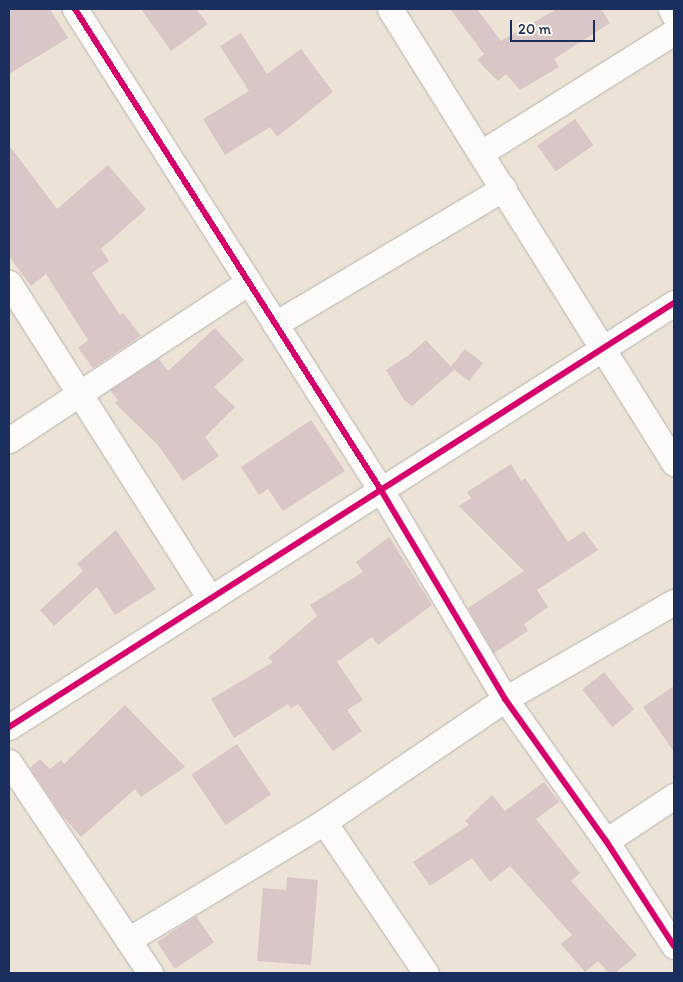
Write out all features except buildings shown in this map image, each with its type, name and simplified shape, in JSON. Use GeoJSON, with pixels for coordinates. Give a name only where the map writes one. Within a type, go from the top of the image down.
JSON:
{"type":"FeatureCollection","features":[{"type":"Feature","properties":{"kind":"street"},"geometry":{"type":"LineString","coordinates":[[75,9],[381,490],[505,699],[606,841],[674,946]]}},
{"type":"Feature","properties":{"kind":"street"},"geometry":{"type":"LineString","coordinates":[[390,9],[504,188],[674,463]]}},
{"type":"Feature","properties":{"kind":"street"},"geometry":{"type":"LineString","coordinates":[[671,9],[674,14]]}},
{"type":"Feature","properties":{"kind":"street"},"geometry":{"type":"LineString","coordinates":[[481,153],[674,32]]}},
{"type":"Feature","properties":{"kind":"street"},"geometry":{"type":"LineString","coordinates":[[275,324],[504,188]]}},
{"type":"Feature","properties":{"kind":"street"},"geometry":{"type":"LineString","coordinates":[[9,440],[249,282]]}},
{"type":"Feature","properties":{"kind":"street"},"geometry":{"type":"LineString","coordinates":[[9,283],[210,599]]}},
{"type":"Feature","properties":{"kind":"street"},"geometry":{"type":"LineString","coordinates":[[9,727],[674,303]]}},
{"type":"Feature","properties":{"kind":"street"},"geometry":{"type":"LineString","coordinates":[[128,940],[324,822],[505,699],[674,602]]}},
{"type":"Feature","properties":{"kind":"street"},"geometry":{"type":"LineString","coordinates":[[9,762],[150,973]]}},
{"type":"Feature","properties":{"kind":"street"},"geometry":{"type":"LineString","coordinates":[[606,841],[674,796]]}},
{"type":"Feature","properties":{"kind":"street"},"geometry":{"type":"LineString","coordinates":[[324,822],[426,973]]}},
{"type":"Feature","properties":{"kind":"cycle path"},"geometry":{"type":"LineString","coordinates":[[75,9],[381,490],[505,699],[606,841],[674,946]]}},
{"type":"Feature","properties":{"kind":"cycle path"},"geometry":{"type":"LineString","coordinates":[[9,727],[674,303]]}}]}
